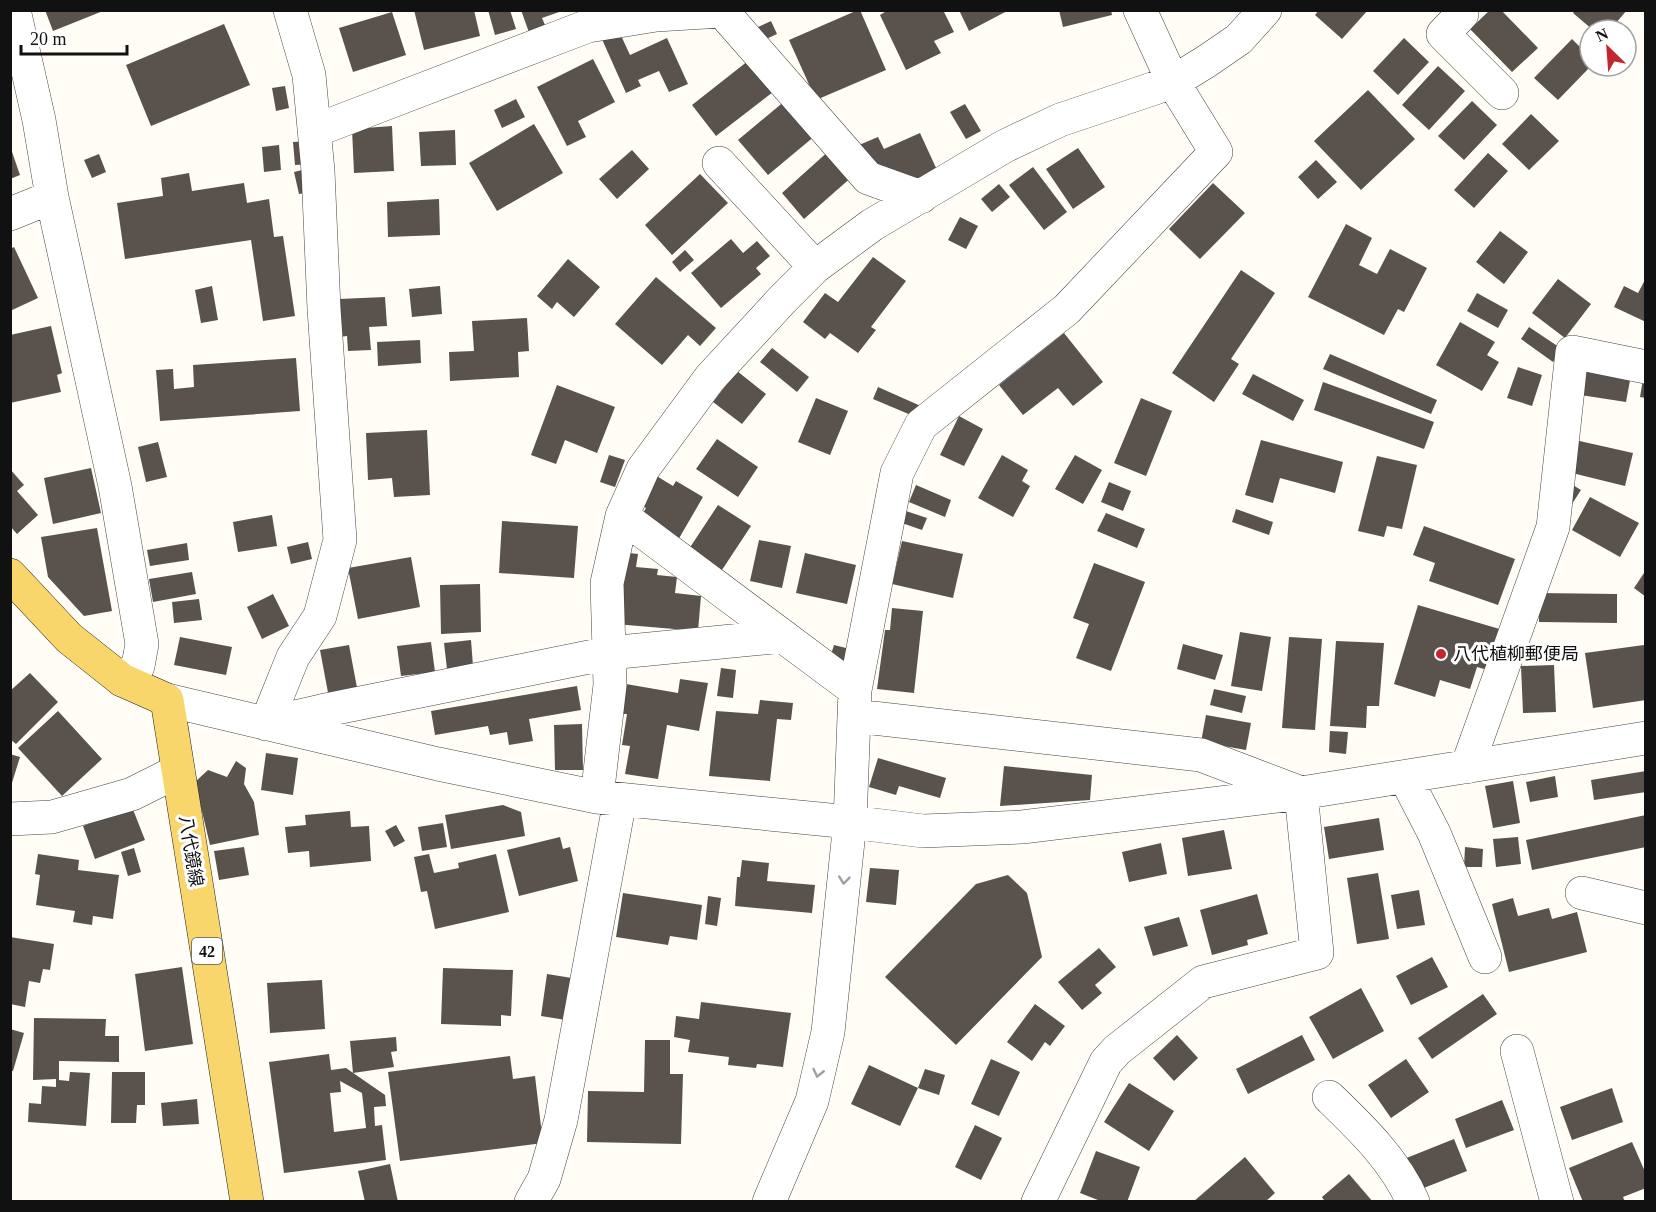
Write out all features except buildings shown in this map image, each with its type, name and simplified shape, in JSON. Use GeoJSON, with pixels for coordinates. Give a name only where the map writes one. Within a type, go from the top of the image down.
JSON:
{"type":"FeatureCollection","features":[{"type":"Feature","properties":{"kind":"main road"},"geometry":{"type":"LineString","coordinates":[[10,575],[69,638],[122,680],[167,700]]}},
{"type":"Feature","properties":{"kind":"main road","name":"八代鏡線"},"geometry":{"type":"LineString","coordinates":[[167,700],[247,1202]]}},
{"type":"Feature","properties":{"kind":"street"},"geometry":{"type":"LineString","coordinates":[[14,10],[115,486],[142,644],[138,666],[122,680]]}},
{"type":"Feature","properties":{"kind":"street"},"geometry":{"type":"LineString","coordinates":[[266,724],[293,657],[320,616],[340,540],[324,309],[315,131],[309,75],[290,10]]}},
{"type":"Feature","properties":{"kind":"street"},"geometry":{"type":"LineString","coordinates":[[769,1202],[812,1101],[828,1032],[850,822],[855,703],[897,473],[921,425],[1067,309],[1216,152],[1173,82],[1140,10]]}},
{"type":"Feature","properties":{"kind":"street"},"geometry":{"type":"LineString","coordinates":[[545,1194],[561,1120],[608,798],[607,583],[621,516],[643,468],[710,378],[782,300],[816,267],[872,225],[1005,146],[1060,120],[1173,82],[1239,39],[1265,10]]}},
{"type":"Feature","properties":{"kind":"street"},"geometry":{"type":"LineString","coordinates":[[315,131],[587,18],[722,11],[868,178],[921,197]]}},
{"type":"Feature","properties":{"kind":"street"},"geometry":{"type":"LineString","coordinates":[[1462,12],[1443,34],[1502,93]]}},
{"type":"Feature","properties":{"kind":"street"},"geometry":{"type":"LineString","coordinates":[[719,162],[816,267]]}},
{"type":"Feature","properties":{"kind":"street"},"geometry":{"type":"LineString","coordinates":[[10,214],[52,197]]}},
{"type":"Feature","properties":{"kind":"street"},"geometry":{"type":"LineString","coordinates":[[1467,767],[1553,527],[1572,352],[1646,367]]}},
{"type":"Feature","properties":{"kind":"street"},"geometry":{"type":"LineString","coordinates":[[621,516],[783,636],[855,703],[1201,754],[1301,793]]}},
{"type":"Feature","properties":{"kind":"street"},"geometry":{"type":"LineString","coordinates":[[266,724],[609,653],[783,636]]}},
{"type":"Feature","properties":{"kind":"street"},"geometry":{"type":"LineString","coordinates":[[167,700],[438,764],[608,798],[923,831],[1022,827],[1301,793],[1646,738]]}},
{"type":"Feature","properties":{"kind":"street"},"geometry":{"type":"LineString","coordinates":[[10,819],[52,817],[132,794],[178,771]]}},
{"type":"Feature","properties":{"kind":"street"},"geometry":{"type":"LineString","coordinates":[[1405,777],[1434,833],[1485,957]]}},
{"type":"Feature","properties":{"kind":"street"},"geometry":{"type":"LineString","coordinates":[[1038,1202],[1106,1062],[1117,1050],[1203,982],[1317,953],[1301,793]]}},
{"type":"Feature","properties":{"kind":"street"},"geometry":{"type":"LineString","coordinates":[[1582,893],[1646,908]]}},
{"type":"Feature","properties":{"kind":"street"},"geometry":{"type":"LineString","coordinates":[[1517,1051],[1557,1202]]}},
{"type":"Feature","properties":{"kind":"street"},"geometry":{"type":"LineString","coordinates":[[1329,1097],[1368,1135],[1404,1182],[1413,1202]]}},
{"type":"Feature","properties":{"kind":"place","name":"八代植柳郵便局"},"geometry":{"type":"Point","coordinates":[1441,654]}}]}
